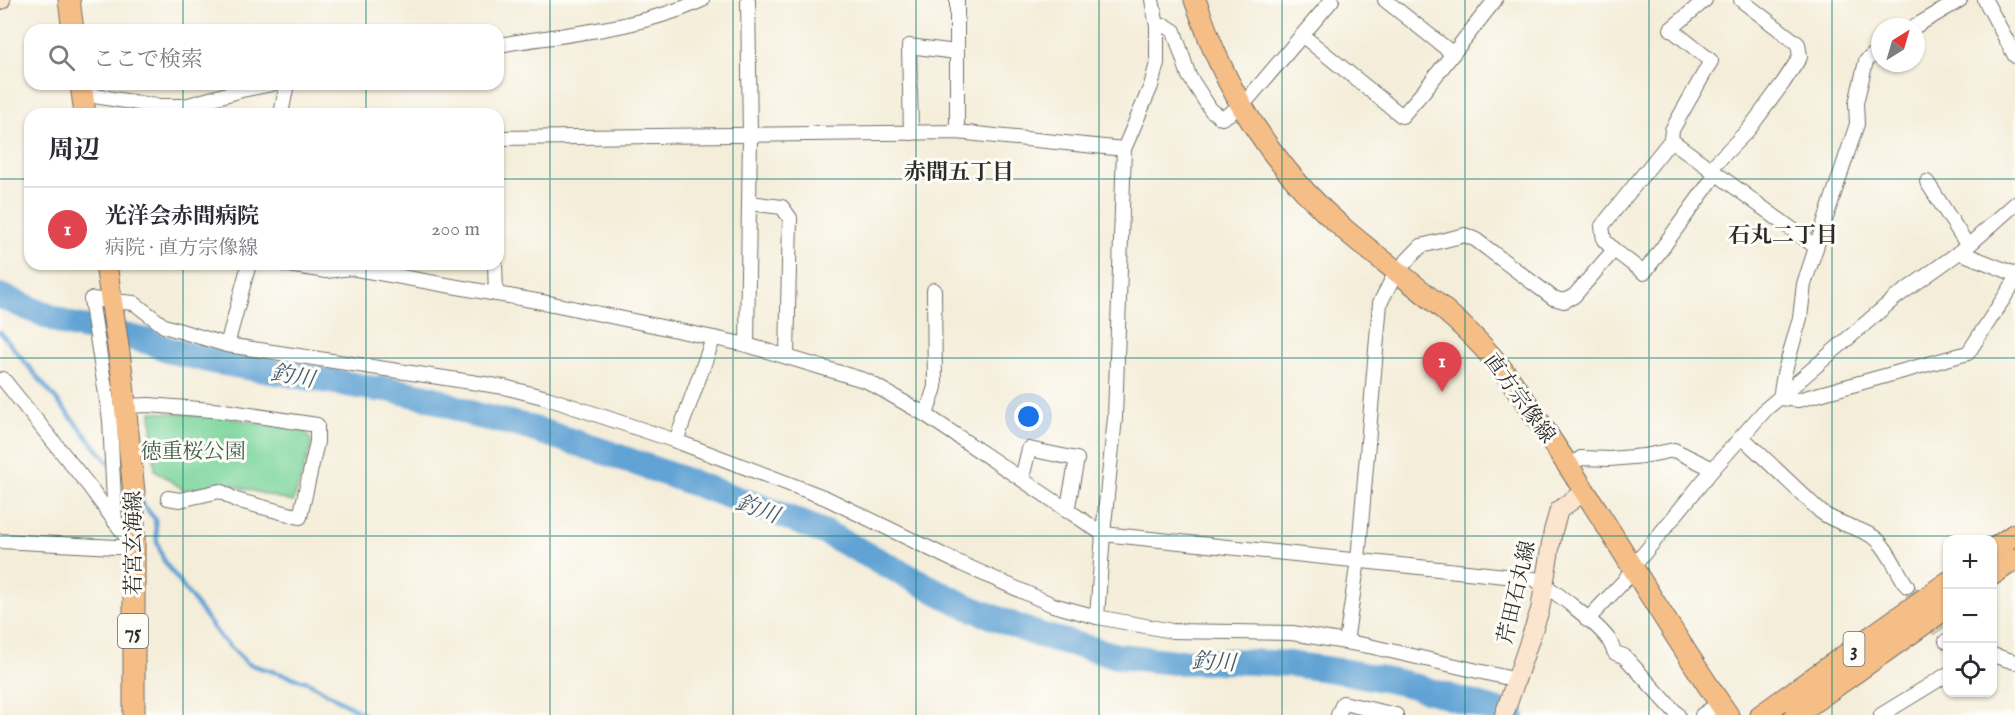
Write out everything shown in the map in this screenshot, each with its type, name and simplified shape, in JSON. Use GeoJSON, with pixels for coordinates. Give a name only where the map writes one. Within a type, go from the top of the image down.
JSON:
{"type":"FeatureCollection","features":[{"type":"Feature","properties":{"kind":"main road"},"geometry":{"type":"LineString","coordinates":[[69,0],[72,24]]}},
{"type":"Feature","properties":{"kind":"main road","name":"直方宗像線"},"geometry":{"type":"LineString","coordinates":[[1195,0],[1216,56],[1242,106],[1278,158],[1320,206],[1342,227],[1467,330],[1519,389],[1586,490],[1717,711]]}},
{"type":"Feature","properties":{"kind":"main road","name":"若宮玄海線"},"geometry":{"type":"LineString","coordinates":[[106,270],[105,303],[112,373],[126,406],[130,451],[135,541],[134,715]]}},
{"type":"Feature","properties":{"kind":"main road","name":"芹田石丸線"},"geometry":{"type":"LineString","coordinates":[[1504,715],[1540,610],[1553,531],[1559,510],[1586,490]]}},
{"type":"Feature","properties":{"kind":"main road"},"geometry":{"type":"LineString","coordinates":[[1997,547],[2015,534]]}},
{"type":"Feature","properties":{"kind":"main road"},"geometry":{"type":"LineString","coordinates":[[1997,571],[2015,559]]}},
{"type":"Feature","properties":{"kind":"main road","name":"3"},"geometry":{"type":"LineString","coordinates":[[1761,715],[1943,585]]}},
{"type":"Feature","properties":{"kind":"main road","name":"3"},"geometry":{"type":"LineString","coordinates":[[1795,715],[1943,610]]}},
{"type":"Feature","properties":{"kind":"street"},"geometry":{"type":"LineString","coordinates":[[504,44],[631,23],[674,6],[702,0]]}},
{"type":"Feature","properties":{"kind":"street"},"geometry":{"type":"LineString","coordinates":[[747,345],[750,135],[748,0]]}},
{"type":"Feature","properties":{"kind":"street"},"geometry":{"type":"LineString","coordinates":[[957,0],[957,132]]}},
{"type":"Feature","properties":{"kind":"street"},"geometry":{"type":"LineString","coordinates":[[1097,617],[1115,417],[1125,149],[1157,63],[1157,26],[1152,0]]}},
{"type":"Feature","properties":{"kind":"street"},"geometry":{"type":"LineString","coordinates":[[1157,26],[1166,26],[1174,31],[1189,75],[1211,110],[1222,118],[1242,106],[1332,0]]}},
{"type":"Feature","properties":{"kind":"street"},"geometry":{"type":"LineString","coordinates":[[1385,0],[1452,53]]}},
{"type":"Feature","properties":{"kind":"street"},"geometry":{"type":"LineString","coordinates":[[1303,36],[1402,116],[1495,0]]}},
{"type":"Feature","properties":{"kind":"street"},"geometry":{"type":"LineString","coordinates":[[1705,0],[1671,29],[1711,61],[1672,130],[1671,140],[1602,226],[1604,240],[1644,273],[1713,172],[1749,129],[1800,57],[1798,45],[1741,0]]}},
{"type":"Feature","properties":{"kind":"street"},"geometry":{"type":"LineString","coordinates":[[1925,21],[1960,0]]}},
{"type":"Feature","properties":{"kind":"street"},"geometry":{"type":"LineString","coordinates":[[1985,0],[2015,56]]}},
{"type":"Feature","properties":{"kind":"street"},"geometry":{"type":"LineString","coordinates":[[911,133],[909,46],[956,52]]}},
{"type":"Feature","properties":{"kind":"street"},"geometry":{"type":"LineString","coordinates":[[1780,398],[1784,374],[1800,318],[1804,284],[1857,124],[1856,103],[1866,61],[1871,57]]}},
{"type":"Feature","properties":{"kind":"street"},"geometry":{"type":"LineString","coordinates":[[83,97],[157,106],[185,106],[242,90]]}},
{"type":"Feature","properties":{"kind":"street"},"geometry":{"type":"LineString","coordinates":[[282,108],[287,90]]}},
{"type":"Feature","properties":{"kind":"street"},"geometry":{"type":"LineString","coordinates":[[504,138],[957,132],[1125,149]]}},
{"type":"Feature","properties":{"kind":"street"},"geometry":{"type":"LineString","coordinates":[[1671,140],[1816,247]]}},
{"type":"Feature","properties":{"kind":"street"},"geometry":{"type":"LineString","coordinates":[[1927,182],[1964,249],[2015,274]]}},
{"type":"Feature","properties":{"kind":"street"},"geometry":{"type":"LineString","coordinates":[[749,203],[782,207],[790,218],[787,357]]}},
{"type":"Feature","properties":{"kind":"street"},"geometry":{"type":"LineString","coordinates":[[1587,620],[1625,580],[1633,567],[1713,469],[1766,409],[1895,298],[1964,249],[2015,204]]}},
{"type":"Feature","properties":{"kind":"street"},"geometry":{"type":"LineString","coordinates":[[1346,642],[1358,560],[1380,303],[1396,272],[1421,246],[1465,236],[1476,240],[1553,298],[1564,301],[1574,296],[1614,250]]}},
{"type":"Feature","properties":{"kind":"street"},"geometry":{"type":"LineString","coordinates":[[227,345],[247,270]]}},
{"type":"Feature","properties":{"kind":"street"},"geometry":{"type":"LineString","coordinates":[[315,270],[326,272],[338,270]]}},
{"type":"Feature","properties":{"kind":"street"},"geometry":{"type":"LineString","coordinates":[[362,270],[553,304],[747,345],[867,381],[926,415],[1103,534],[1534,579],[1545,585],[1608,639],[1615,653],[1624,656],[1678,715]]}},
{"type":"Feature","properties":{"kind":"street"},"geometry":{"type":"LineString","coordinates":[[495,270],[496,294]]}},
{"type":"Feature","properties":{"kind":"street"},"geometry":{"type":"LineString","coordinates":[[1780,398],[1798,400],[1968,353],[2015,281]]}},
{"type":"Feature","properties":{"kind":"street"},"geometry":{"type":"LineString","coordinates":[[926,415],[935,387],[934,290]]}},
{"type":"Feature","properties":{"kind":"street"},"geometry":{"type":"LineString","coordinates":[[105,303],[134,303],[164,326],[227,345],[504,387],[548,398],[676,441],[826,498],[953,560],[1053,605],[1097,617],[1172,631],[1292,633],[1370,646],[1516,684]]}},
{"type":"Feature","properties":{"kind":"street"},"geometry":{"type":"LineString","coordinates":[[676,441],[713,339]]}},
{"type":"Feature","properties":{"kind":"street"},"geometry":{"type":"LineString","coordinates":[[112,373],[110,431],[115,522]]}},
{"type":"Feature","properties":{"kind":"street"},"geometry":{"type":"LineString","coordinates":[[3,379],[115,522],[135,541]]}},
{"type":"Feature","properties":{"kind":"street"},"geometry":{"type":"LineString","coordinates":[[126,406],[149,405],[224,411],[296,424],[317,425],[317,442],[300,517],[236,500],[220,491],[180,500],[168,498]]}},
{"type":"Feature","properties":{"kind":"street"},"geometry":{"type":"LineString","coordinates":[[1742,437],[1821,512],[1833,521],[1873,536],[1880,542],[1907,586]]}},
{"type":"Feature","properties":{"kind":"street"},"geometry":{"type":"LineString","coordinates":[[1022,478],[1029,449],[1077,459],[1067,511]]}},
{"type":"Feature","properties":{"kind":"street"},"geometry":{"type":"LineString","coordinates":[[1569,466],[1581,458],[1610,459],[1674,450],[1713,469]]}},
{"type":"Feature","properties":{"kind":"street"},"geometry":{"type":"LineString","coordinates":[[0,542],[135,541]]}},
{"type":"Feature","properties":{"kind":"street"},"geometry":{"type":"LineString","coordinates":[[1997,657],[2015,662]]}},
{"type":"Feature","properties":{"kind":"street"},"geometry":{"type":"LineString","coordinates":[[1881,715],[1943,676]]}},
{"type":"Feature","properties":{"kind":"street"},"geometry":{"type":"LineString","coordinates":[[1338,715],[1343,703],[1396,715]]}},
{"type":"Feature","properties":{"kind":"green space","name":"徳重桜公園"},"geometry":{"type":"Polygon","coordinates":[[[151,412],[216,416],[302,430],[312,443],[293,502],[232,485],[184,490],[155,470],[151,412]]]}},
{"type":"Feature","properties":{"kind":"waterway","name":"釣川"},"geometry":{"type":"LineString","coordinates":[[0,296],[67,324],[147,341],[172,351],[217,362],[376,389],[383,388],[431,398],[475,415],[524,426],[608,453],[769,510],[826,533],[963,605],[1036,634],[1118,656],[1174,662],[1232,661],[1290,664],[1347,672],[1403,683],[1512,715]]}},
{"type":"Feature","properties":{"kind":"waterway"},"geometry":{"type":"LineString","coordinates":[[0,332],[109,463]]}},
{"type":"Feature","properties":{"kind":"waterway"},"geometry":{"type":"LineString","coordinates":[[141,502],[155,519],[157,542],[164,561],[221,638],[248,664],[308,682],[365,715]]}},
{"type":"Feature","properties":{"kind":"tunnel"},"geometry":{"type":"LineString","coordinates":[[1907,586],[1943,637]]}},
{"type":"Feature","properties":{"kind":"place","name":"光洋会赤間病院"},"geometry":{"type":"Point","coordinates":[1442,392]}},
{"type":"Feature","properties":{"kind":"district","name":"赤間五丁目"},"geometry":{"type":"Point","coordinates":[959,171]}},
{"type":"Feature","properties":{"kind":"district","name":"石丸二丁目"},"geometry":{"type":"Point","coordinates":[1783,234]}}]}
